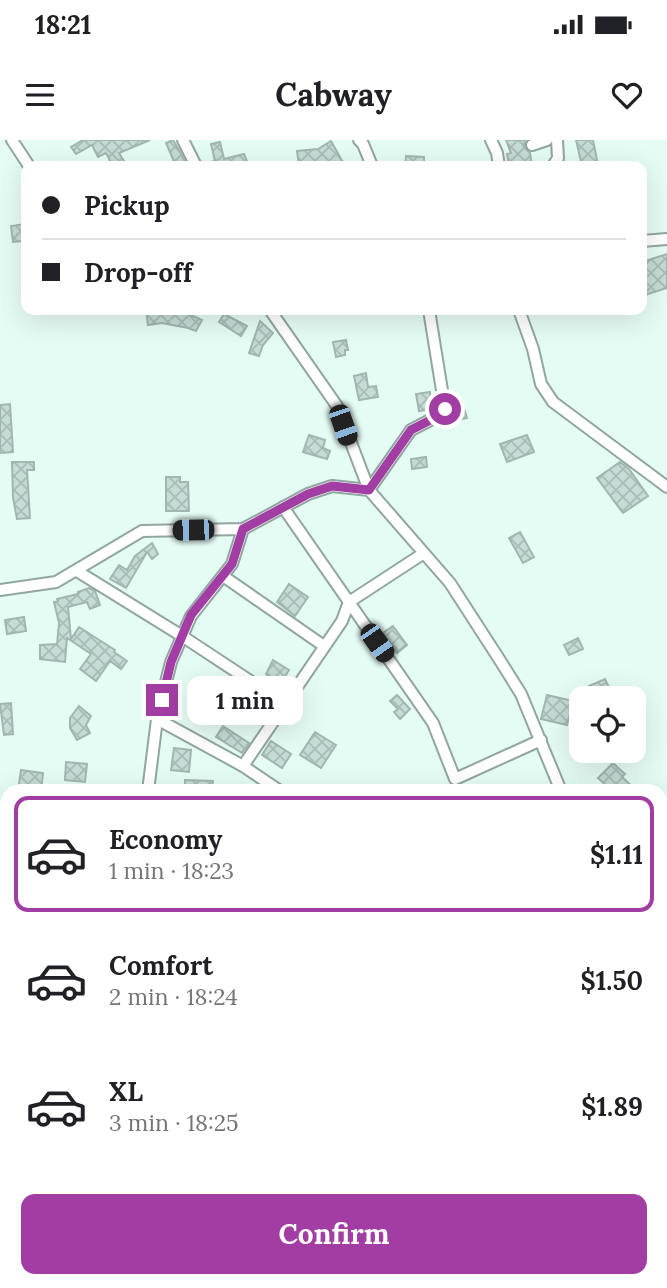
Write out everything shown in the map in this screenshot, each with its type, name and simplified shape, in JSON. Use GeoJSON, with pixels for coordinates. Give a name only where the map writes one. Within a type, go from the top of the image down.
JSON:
{"type":"FeatureCollection","features":[{"type":"Feature","properties":{"kind":"street"},"geometry":{"type":"LineString","coordinates":[[12,140],[26,161]]}},
{"type":"Feature","properties":{"kind":"street"},"geometry":{"type":"LineString","coordinates":[[183,140],[193,161]]}},
{"type":"Feature","properties":{"kind":"street"},"geometry":{"type":"LineString","coordinates":[[359,140],[370,161]]}},
{"type":"Feature","properties":{"kind":"street"},"geometry":{"type":"LineString","coordinates":[[491,140],[497,161]]}},
{"type":"Feature","properties":{"kind":"street"},"geometry":{"type":"LineString","coordinates":[[532,145],[547,140]]}},
{"type":"Feature","properties":{"kind":"street"},"geometry":{"type":"LineString","coordinates":[[556,161],[557,140]]}},
{"type":"Feature","properties":{"kind":"street"},"geometry":{"type":"LineString","coordinates":[[647,241],[667,239]]}},
{"type":"Feature","properties":{"kind":"street"},"geometry":{"type":"LineString","coordinates":[[273,315],[337,406],[369,490],[450,583],[521,694],[558,784]]}},
{"type":"Feature","properties":{"kind":"street"},"geometry":{"type":"LineString","coordinates":[[369,490],[411,430],[440,415],[445,409],[430,315]]}},
{"type":"Feature","properties":{"kind":"street"},"geometry":{"type":"LineString","coordinates":[[521,315],[533,349],[541,384],[553,402],[667,487]]}},
{"type":"Feature","properties":{"kind":"street"},"geometry":{"type":"LineString","coordinates":[[0,590],[56,582],[142,531],[243,529],[308,494],[332,486],[369,490]]}},
{"type":"Feature","properties":{"kind":"street"},"geometry":{"type":"LineString","coordinates":[[284,507],[433,723],[455,779],[541,740]]}},
{"type":"Feature","properties":{"kind":"street"},"geometry":{"type":"LineString","coordinates":[[149,784],[157,719],[171,662],[191,615],[232,564],[243,529]]}},
{"type":"Feature","properties":{"kind":"street"},"geometry":{"type":"LineString","coordinates":[[243,766],[342,621],[349,602],[424,553]]}},
{"type":"Feature","properties":{"kind":"street"},"geometry":{"type":"LineString","coordinates":[[77,571],[285,704]]}},
{"type":"Feature","properties":{"kind":"street"},"geometry":{"type":"LineString","coordinates":[[223,576],[324,646]]}},
{"type":"Feature","properties":{"kind":"street"},"geometry":{"type":"LineString","coordinates":[[157,719],[243,766],[262,784]]}},
{"type":"Feature","properties":{"kind":"building"},"geometry":{"type":"Polygon","coordinates":[[[83,140],[150,140],[119,153],[124,161],[110,161],[106,153],[98,157],[92,145],[76,154],[71,147],[83,140]]]}},
{"type":"Feature","properties":{"kind":"building"},"geometry":{"type":"Polygon","coordinates":[[[173,140],[184,161],[174,161],[166,143],[173,140]]]}},
{"type":"Feature","properties":{"kind":"building"},"geometry":{"type":"Polygon","coordinates":[[[506,140],[525,140],[524,147],[530,153],[531,161],[508,161],[507,154],[511,153],[506,140]]]}},
{"type":"Feature","properties":{"kind":"building"},"geometry":{"type":"Polygon","coordinates":[[[576,140],[593,140],[597,161],[581,161],[576,140]]]}},
{"type":"Feature","properties":{"kind":"building"},"geometry":{"type":"Polygon","coordinates":[[[331,141],[342,161],[298,161],[297,151],[318,149],[331,141]]]}},
{"type":"Feature","properties":{"kind":"building"},"geometry":{"type":"Polygon","coordinates":[[[220,142],[224,159],[244,154],[247,161],[215,161],[211,144],[220,142]]]}},
{"type":"Feature","properties":{"kind":"building"},"geometry":{"type":"Polygon","coordinates":[[[406,156],[424,157],[424,161],[406,161],[406,156]]]}},
{"type":"Feature","properties":{"kind":"building"},"geometry":{"type":"Polygon","coordinates":[[[21,225],[21,241],[13,242],[11,226],[21,225]]]}},
{"type":"Feature","properties":{"kind":"building"},"geometry":{"type":"Polygon","coordinates":[[[667,254],[667,288],[647,294],[647,260],[667,254]]]}},
{"type":"Feature","properties":{"kind":"building"},"geometry":{"type":"Polygon","coordinates":[[[147,315],[191,315],[202,320],[196,331],[162,323],[148,325],[147,315]]]}},
{"type":"Feature","properties":{"kind":"building"},"geometry":{"type":"Polygon","coordinates":[[[226,315],[247,326],[241,336],[219,322],[226,315]]]}},
{"type":"Feature","properties":{"kind":"building"},"geometry":{"type":"Polygon","coordinates":[[[260,321],[273,333],[263,345],[259,356],[249,353],[260,321]]]}},
{"type":"Feature","properties":{"kind":"building"},"geometry":{"type":"Polygon","coordinates":[[[346,340],[348,350],[345,350],[345,355],[336,357],[333,342],[346,340]]]}},
{"type":"Feature","properties":{"kind":"building"},"geometry":{"type":"Polygon","coordinates":[[[366,373],[368,387],[376,386],[378,397],[359,400],[354,376],[366,373]]]}},
{"type":"Feature","properties":{"kind":"building"},"geometry":{"type":"Polygon","coordinates":[[[430,392],[432,409],[419,411],[416,394],[430,392]]]}},
{"type":"Feature","properties":{"kind":"building"},"geometry":{"type":"Polygon","coordinates":[[[10,404],[13,452],[0,453],[0,405],[10,404]]]}},
{"type":"Feature","properties":{"kind":"building"},"geometry":{"type":"Polygon","coordinates":[[[464,408],[467,418],[439,424],[446,420],[453,410],[464,408]]]}},
{"type":"Feature","properties":{"kind":"building"},"geometry":{"type":"Polygon","coordinates":[[[309,435],[325,440],[323,448],[330,451],[327,459],[303,452],[309,435]]]}},
{"type":"Feature","properties":{"kind":"building"},"geometry":{"type":"Polygon","coordinates":[[[527,435],[534,452],[507,462],[500,444],[527,435]]]}},
{"type":"Feature","properties":{"kind":"building"},"geometry":{"type":"Polygon","coordinates":[[[426,457],[427,467],[412,469],[411,459],[426,457]]]}},
{"type":"Feature","properties":{"kind":"building"},"geometry":{"type":"Polygon","coordinates":[[[12,462],[34,462],[34,470],[27,470],[30,518],[17,519],[13,498],[12,462]]]}},
{"type":"Feature","properties":{"kind":"building"},"geometry":{"type":"Polygon","coordinates":[[[620,462],[629,469],[648,496],[623,513],[597,478],[620,462]]]}},
{"type":"Feature","properties":{"kind":"building"},"geometry":{"type":"Polygon","coordinates":[[[166,477],[180,477],[180,482],[188,482],[189,511],[166,511],[166,477]]]}},
{"type":"Feature","properties":{"kind":"building"},"geometry":{"type":"Polygon","coordinates":[[[520,532],[534,557],[523,563],[509,538],[520,532]]]}},
{"type":"Feature","properties":{"kind":"building"},"geometry":{"type":"Polygon","coordinates":[[[152,543],[158,554],[152,559],[147,552],[126,588],[110,579],[119,565],[127,570],[135,556],[152,543]]]}},
{"type":"Feature","properties":{"kind":"building"},"geometry":{"type":"Polygon","coordinates":[[[289,584],[308,597],[295,616],[277,602],[289,584]]]}},
{"type":"Feature","properties":{"kind":"building"},"geometry":{"type":"Polygon","coordinates":[[[89,588],[95,591],[100,605],[90,609],[87,602],[68,607],[71,639],[79,627],[127,661],[121,669],[110,661],[96,681],[80,669],[91,654],[67,638],[65,662],[40,659],[40,645],[57,644],[59,623],[54,602],[89,588]]]}},
{"type":"Feature","properties":{"kind":"building"},"geometry":{"type":"Polygon","coordinates":[[[24,617],[26,631],[7,634],[5,620],[24,617]]]}},
{"type":"Feature","properties":{"kind":"building"},"geometry":{"type":"Polygon","coordinates":[[[393,626],[407,645],[397,653],[383,633],[393,626]]]}},
{"type":"Feature","properties":{"kind":"building"},"geometry":{"type":"Polygon","coordinates":[[[578,638],[583,649],[569,655],[564,645],[578,638]]]}},
{"type":"Feature","properties":{"kind":"building"},"geometry":{"type":"Polygon","coordinates":[[[273,660],[289,670],[281,683],[266,674],[273,660]]]}},
{"type":"Feature","properties":{"kind":"building"},"geometry":{"type":"Polygon","coordinates":[[[605,679],[608,686],[589,686],[605,679]]]}},
{"type":"Feature","properties":{"kind":"building"},"geometry":{"type":"Polygon","coordinates":[[[397,695],[410,709],[400,719],[394,712],[398,709],[390,701],[397,695]]]}},
{"type":"Feature","properties":{"kind":"building"},"geometry":{"type":"Polygon","coordinates":[[[547,695],[569,700],[567,725],[541,719],[547,695]]]}},
{"type":"Feature","properties":{"kind":"building"},"geometry":{"type":"Polygon","coordinates":[[[11,703],[13,734],[4,735],[0,704],[11,703]]]}},
{"type":"Feature","properties":{"kind":"building"},"geometry":{"type":"Polygon","coordinates":[[[79,706],[91,716],[86,725],[90,733],[77,740],[70,728],[70,718],[79,706]]]}},
{"type":"Feature","properties":{"kind":"building"},"geometry":{"type":"Polygon","coordinates":[[[223,726],[249,743],[242,753],[216,737],[223,726]]]}},
{"type":"Feature","properties":{"kind":"building"},"geometry":{"type":"Polygon","coordinates":[[[315,732],[336,745],[321,768],[300,755],[315,732]]]}},
{"type":"Feature","properties":{"kind":"building"},"geometry":{"type":"Polygon","coordinates":[[[271,741],[291,754],[282,768],[262,755],[271,741]]]}},
{"type":"Feature","properties":{"kind":"building"},"geometry":{"type":"Polygon","coordinates":[[[174,748],[191,750],[189,772],[171,770],[174,748]]]}},
{"type":"Feature","properties":{"kind":"building"},"geometry":{"type":"Polygon","coordinates":[[[66,762],[87,764],[85,782],[65,780],[66,762]]]}},
{"type":"Feature","properties":{"kind":"building"},"geometry":{"type":"Polygon","coordinates":[[[613,763],[625,774],[622,777],[630,784],[604,784],[598,778],[613,763]]]}},
{"type":"Feature","properties":{"kind":"building"},"geometry":{"type":"Polygon","coordinates":[[[21,770],[43,773],[42,784],[19,784],[21,770]]]}},
{"type":"Feature","properties":{"kind":"building"},"geometry":{"type":"Polygon","coordinates":[[[185,780],[213,781],[213,784],[185,784],[185,780]]]}},
{"type":"Feature","properties":{"kind":"route"},"geometry":{"type":"LineString","coordinates":[[162,700],[171,662],[191,615],[232,564],[243,529],[308,494],[332,486],[369,490],[411,430],[440,415],[445,409]]}}]}
